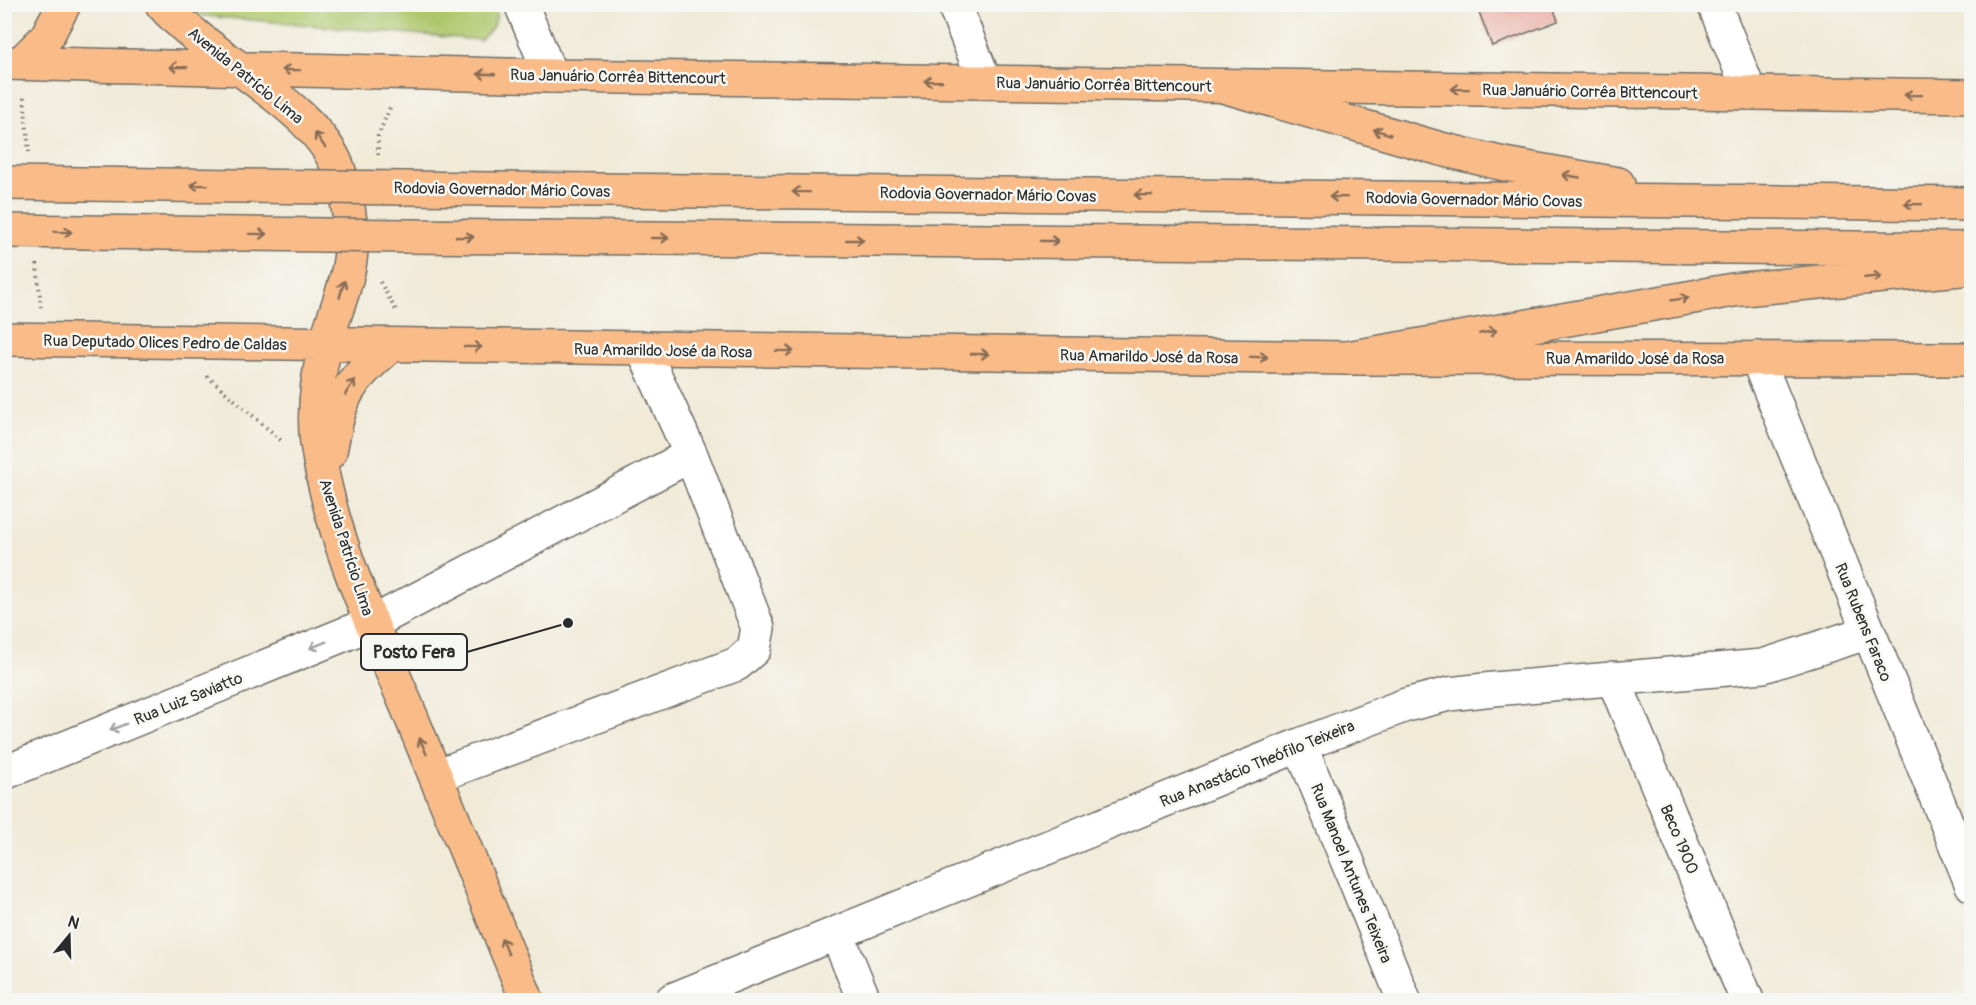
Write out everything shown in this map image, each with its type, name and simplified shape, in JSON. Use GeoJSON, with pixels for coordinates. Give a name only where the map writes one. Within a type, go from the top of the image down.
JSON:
{"type":"FeatureCollection","features":[{"type":"Feature","properties":{"kind":"main road"},"geometry":{"type":"LineString","coordinates":[[13,63],[46,38],[64,4]]}},
{"type":"Feature","properties":{"kind":"main road","name":"Avenida Patrício Lima"},"geometry":{"type":"LineString","coordinates":[[162,4],[201,42],[291,107],[317,134],[337,166],[350,213],[351,252],[326,345],[317,401],[317,440],[324,483],[372,623],[527,1000]]}},
{"type":"Feature","properties":{"kind":"main road","name":"Rua Januário Corrêa Bittencourt"},"geometry":{"type":"LineString","coordinates":[[13,63],[551,76],[1971,96]]}},
{"type":"Feature","properties":{"kind":"main road"},"geometry":{"type":"LineString","coordinates":[[1223,86],[1441,149],[1504,164],[1712,201]]}},
{"type":"Feature","properties":{"kind":"main road","name":"Rodovia Governador Mário Covas"},"geometry":{"type":"LineString","coordinates":[[4,183],[1971,204]]}},
{"type":"Feature","properties":{"kind":"main road"},"geometry":{"type":"LineString","coordinates":[[4,231],[1971,249]]}},
{"type":"Feature","properties":{"kind":"main road"},"geometry":{"type":"LineString","coordinates":[[1347,358],[1733,290],[1971,268]]}},
{"type":"Feature","properties":{"kind":"main road","name":"Rua Deputado Olices Pedro de Caldas"},"geometry":{"type":"LineString","coordinates":[[4,339],[326,345]]}},
{"type":"Feature","properties":{"kind":"main road","name":"Rua Amarildo José da Rosa"},"geometry":{"type":"LineString","coordinates":[[326,345],[1347,358],[1971,359]]}},
{"type":"Feature","properties":{"kind":"main road"},"geometry":{"type":"LineString","coordinates":[[324,483],[337,417],[346,391],[358,373],[390,346]]}},
{"type":"Feature","properties":{"kind":"street"},"geometry":{"type":"LineString","coordinates":[[521,4],[551,76]]}},
{"type":"Feature","properties":{"kind":"street"},"geometry":{"type":"LineString","coordinates":[[954,4],[985,82]]}},
{"type":"Feature","properties":{"kind":"street"},"geometry":{"type":"LineString","coordinates":[[1714,4],[1750,93]]}},
{"type":"Feature","properties":{"kind":"street"},"geometry":{"type":"LineString","coordinates":[[436,777],[737,664],[754,649],[758,628],[691,455],[643,349]]}},
{"type":"Feature","properties":{"kind":"street","name":"Rua Rubens Faraco"},"geometry":{"type":"LineString","coordinates":[[1757,358],[1971,885]]}},
{"type":"Feature","properties":{"kind":"street","name":"Rua Luiz Saviatto"},"geometry":{"type":"LineString","coordinates":[[4,773],[372,623],[691,455]]}},
{"type":"Feature","properties":{"kind":"street","name":"Rua Anastácio Theófilo Teixeira"},"geometry":{"type":"LineString","coordinates":[[672,1000],[1368,718],[1449,694],[1763,666],[1869,632]]}},
{"type":"Feature","properties":{"kind":"street","name":"Beco 1900"},"geometry":{"type":"LineString","coordinates":[[1613,678],[1747,1000]]}},
{"type":"Feature","properties":{"kind":"street","name":"Rua Manoel Antunes Teixeira"},"geometry":{"type":"LineString","coordinates":[[1300,745],[1404,1000]]}},
{"type":"Feature","properties":{"kind":"street"},"geometry":{"type":"LineString","coordinates":[[837,934],[864,1000]]}},
{"type":"Feature","properties":{"kind":"path"},"geometry":{"type":"LineString","coordinates":[[161,341],[219,385],[288,447]]}},
{"type":"Feature","properties":{"kind":"green space"},"geometry":{"type":"Polygon","coordinates":[[[495,4],[496,20],[480,40],[194,15],[185,5],[495,4]]]}},
{"type":"Feature","properties":{"kind":"building"},"geometry":{"type":"Polygon","coordinates":[[[1476,4],[1552,4],[1558,21],[1492,46],[1476,4]]]}},
{"type":"Feature","properties":{"kind":"place","name":"Posto Fera"},"geometry":{"type":"Point","coordinates":[568,623]}}]}
